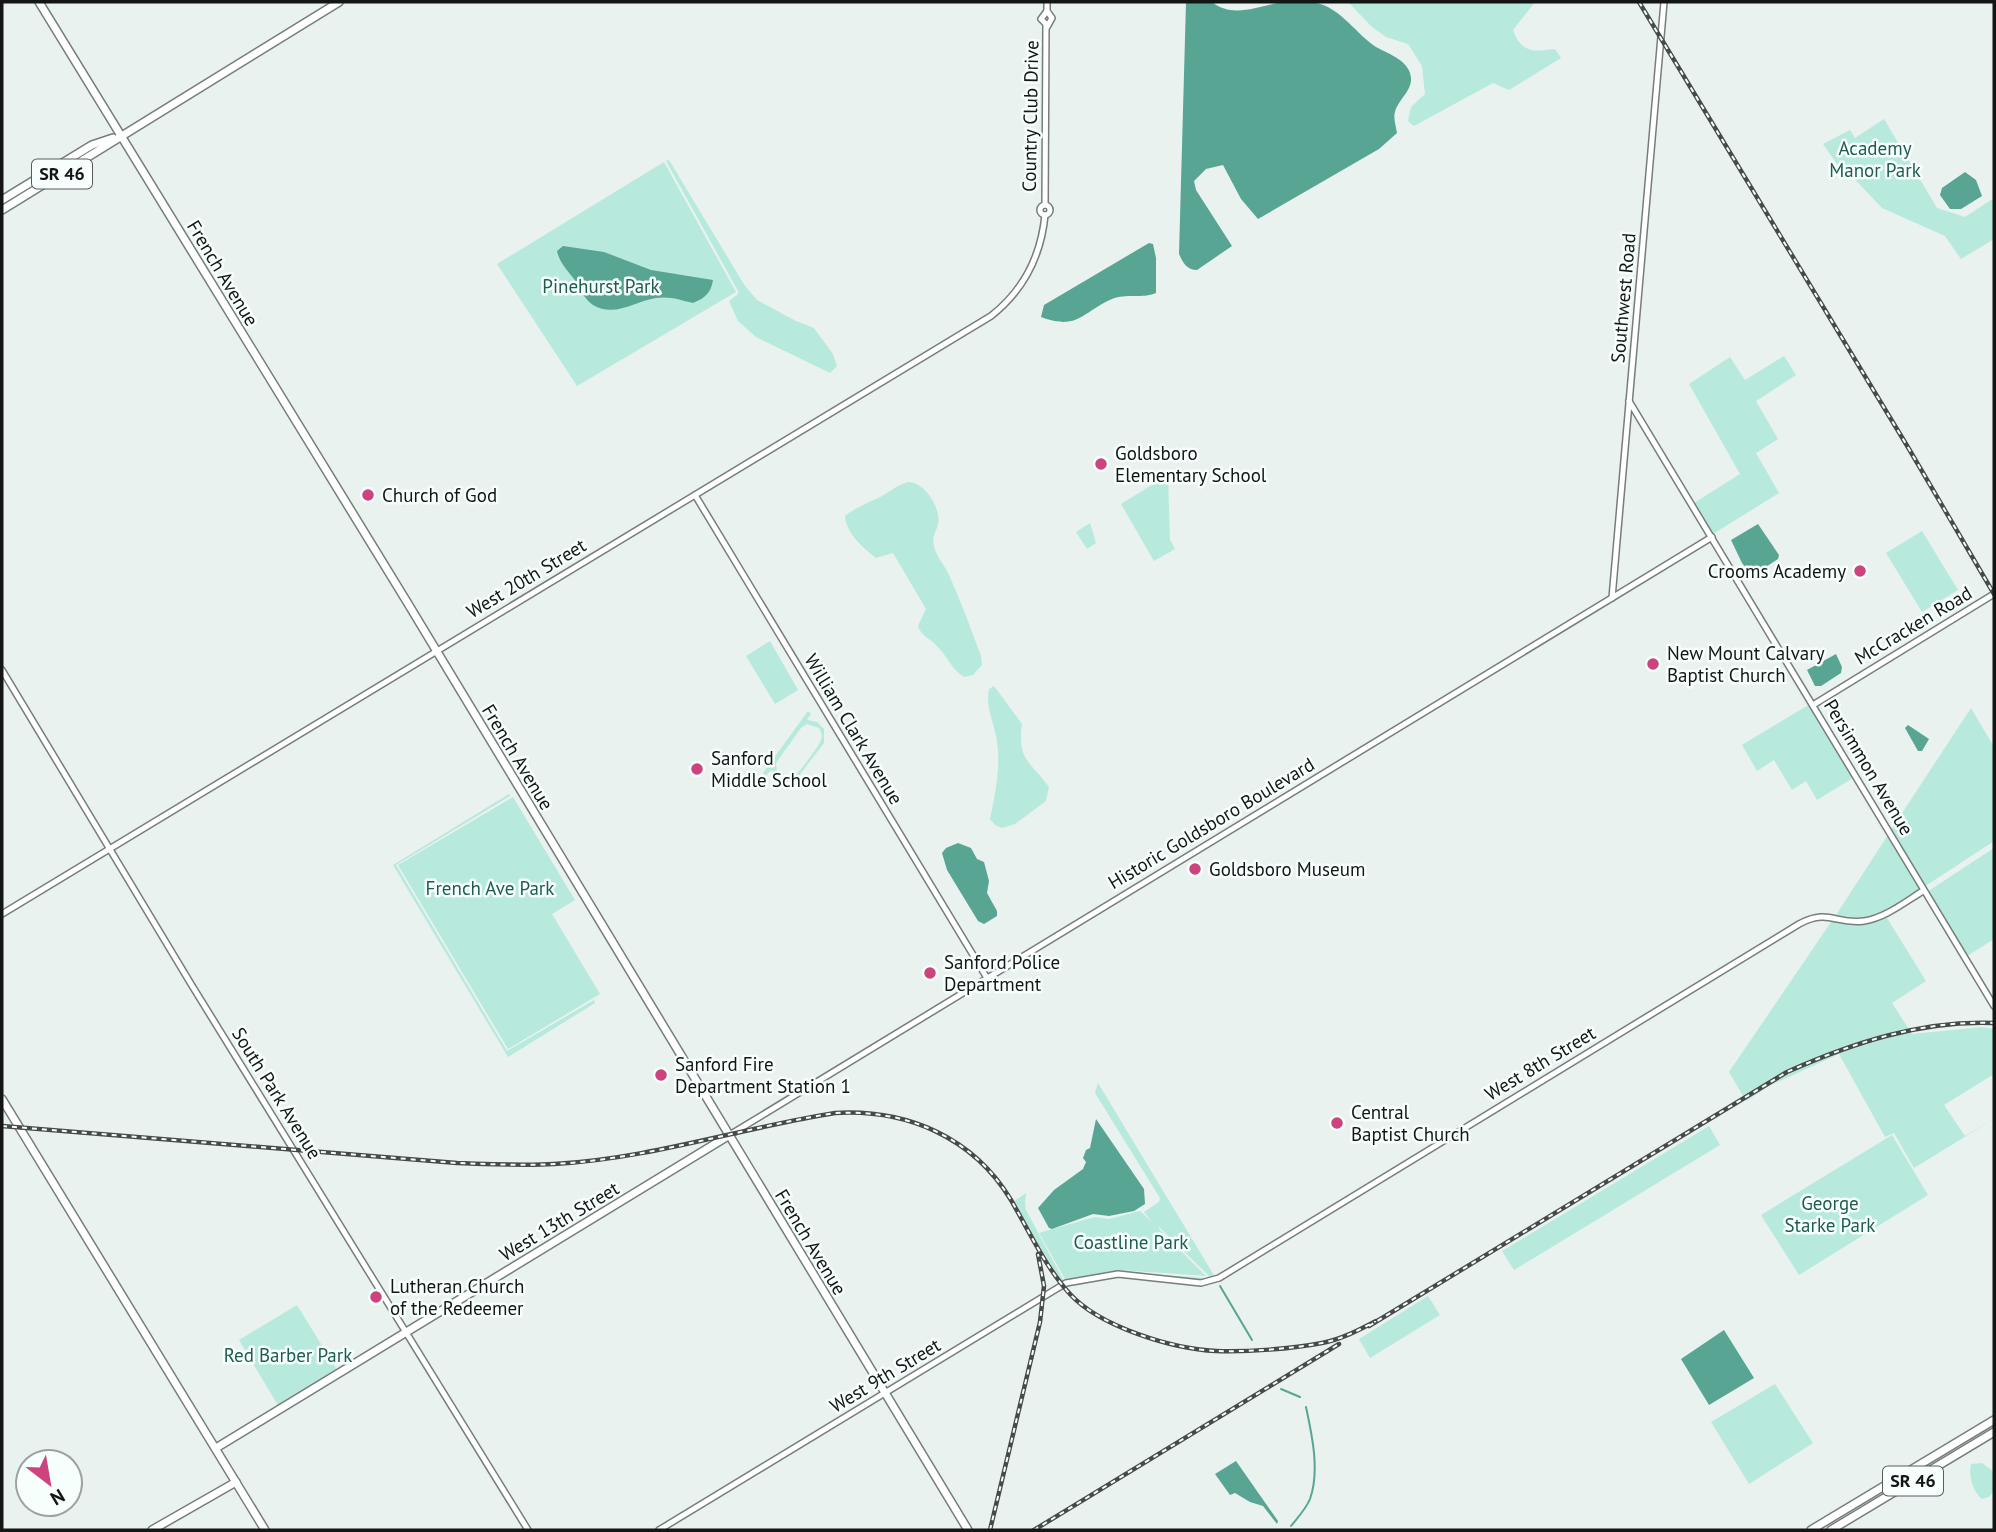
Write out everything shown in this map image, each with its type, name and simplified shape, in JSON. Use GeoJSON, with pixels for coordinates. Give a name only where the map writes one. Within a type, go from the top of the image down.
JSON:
{"type":"FeatureCollection","features":[{"type":"Feature","properties":{"kind":"main road","name":"French Avenue"},"geometry":{"type":"LineString","coordinates":[[39,2],[968,1530]]}},
{"type":"Feature","properties":{"kind":"main road"},"geometry":{"type":"LineString","coordinates":[[121,135],[339,2]]}},
{"type":"Feature","properties":{"kind":"main road","name":"SR 46"},"geometry":{"type":"LineString","coordinates":[[2,200],[92,145],[121,135]]}},
{"type":"Feature","properties":{"kind":"main road","name":"SR 46"},"geometry":{"type":"LineString","coordinates":[[2,210],[121,135]]}},
{"type":"Feature","properties":{"kind":"main road"},"geometry":{"type":"LineString","coordinates":[[2,1099],[265,1530]]}},
{"type":"Feature","properties":{"kind":"main road","name":"West 13th Street"},"geometry":{"type":"LineString","coordinates":[[216,1448],[728,1136]]}},
{"type":"Feature","properties":{"kind":"main road","name":"SR 46"},"geometry":{"type":"LineString","coordinates":[[1811,1530],[1994,1420]]}},
{"type":"Feature","properties":{"kind":"main road","name":"SR 46"},"geometry":{"type":"LineString","coordinates":[[1831,1530],[1994,1432]]}},
{"type":"Feature","properties":{"kind":"main road"},"geometry":{"type":"LineString","coordinates":[[1921,1477],[1926,1466],[1948,1449]]}},
{"type":"Feature","properties":{"kind":"main road"},"geometry":{"type":"LineString","coordinates":[[1899,1490],[1912,1476],[1915,1468]]}},
{"type":"Feature","properties":{"kind":"main road"},"geometry":{"type":"LineString","coordinates":[[152,1530],[236,1482]]}},
{"type":"Feature","properties":{"kind":"street","name":"Country Club Drive"},"geometry":{"type":"LineString","coordinates":[[960,335],[1000,309],[1021,286],[1035,260],[1045,215],[1049,214],[1050,209],[1045,205],[1047,25],[1052,20],[1047,13],[1047,2]]}},
{"type":"Feature","properties":{"kind":"street","name":"Southwest Road"},"geometry":{"type":"LineString","coordinates":[[1612,597],[1664,2]]}},
{"type":"Feature","properties":{"kind":"street","name":"West 20th Street"},"geometry":{"type":"LineString","coordinates":[[2,914],[960,335]]}},
{"type":"Feature","properties":{"kind":"street","name":"Persimmon Avenue"},"geometry":{"type":"LineString","coordinates":[[1629,401],[1994,1006]]}},
{"type":"Feature","properties":{"kind":"street","name":"William Clark Avenue"},"geometry":{"type":"LineString","coordinates":[[695,495],[987,978]]}},
{"type":"Feature","properties":{"kind":"street","name":"Historic Goldsboro Boulevard"},"geometry":{"type":"LineString","coordinates":[[728,1136],[1712,537]]}},
{"type":"Feature","properties":{"kind":"street","name":"McCracken Road"},"geometry":{"type":"LineString","coordinates":[[1813,705],[1994,594]]}},
{"type":"Feature","properties":{"kind":"street","name":"South Park Avenue"},"geometry":{"type":"LineString","coordinates":[[2,670],[109,849],[528,1530]]}},
{"type":"Feature","properties":{"kind":"street","name":"West 8th Street"},"geometry":{"type":"LineString","coordinates":[[1137,1276],[1201,1283],[1219,1278],[1799,924],[1819,916],[1866,920],[1881,916],[1923,891]]}},
{"type":"Feature","properties":{"kind":"street","name":"West 9th Street"},"geometry":{"type":"LineString","coordinates":[[659,1530],[1066,1283],[1118,1274],[1137,1276]]}},
{"type":"Feature","properties":{"kind":"green space"},"geometry":{"type":"Polygon","coordinates":[[[1348,2],[1535,2],[1513,30],[1516,38],[1529,49],[1555,49],[1561,58],[1509,90],[1493,83],[1414,126],[1408,121],[1411,107],[1425,94],[1422,66],[1408,44],[1386,37],[1372,27],[1348,2]]]}},
{"type":"Feature","properties":{"kind":"green space","name":"Academy Manor Park"},"geometry":{"type":"Polygon","coordinates":[[[1884,119],[1937,208],[1965,217],[1994,198],[1994,239],[1961,259],[1945,236],[1882,208],[1848,172],[1841,170],[1823,144],[1850,130],[1855,138],[1884,119]]]}},
{"type":"Feature","properties":{"kind":"green space"},"geometry":{"type":"Polygon","coordinates":[[[669,160],[745,286],[757,300],[814,328],[833,354],[837,366],[830,373],[756,337],[738,321],[729,301],[738,291],[666,161],[669,160]]]}},
{"type":"Feature","properties":{"kind":"green space","name":"Pinehurst Park"},"geometry":{"type":"Polygon","coordinates":[[[664,162],[736,292],[577,386],[497,264],[664,162]]]}},
{"type":"Feature","properties":{"kind":"green space"},"geometry":{"type":"Polygon","coordinates":[[[1784,356],[1796,375],[1756,401],[1778,439],[1756,453],[1779,493],[1713,534],[1694,503],[1740,474],[1689,384],[1730,357],[1745,380],[1784,356]]]}},
{"type":"Feature","properties":{"kind":"green space"},"geometry":{"type":"Polygon","coordinates":[[[1168,475],[1170,540],[1175,549],[1154,561],[1121,504],[1168,475]]]}},
{"type":"Feature","properties":{"kind":"green space"},"geometry":{"type":"Polygon","coordinates":[[[908,482],[924,489],[938,513],[933,541],[935,550],[953,585],[981,656],[982,665],[973,675],[964,677],[960,674],[920,630],[918,626],[926,609],[893,553],[876,558],[856,540],[848,528],[845,516],[908,482]]]}},
{"type":"Feature","properties":{"kind":"green space"},"geometry":{"type":"Polygon","coordinates":[[[1090,523],[1096,543],[1087,549],[1076,532],[1090,523]]]}},
{"type":"Feature","properties":{"kind":"green space"},"geometry":{"type":"Polygon","coordinates":[[[1922,531],[1958,590],[1922,612],[1886,553],[1922,531]]]}},
{"type":"Feature","properties":{"kind":"green space"},"geometry":{"type":"Polygon","coordinates":[[[770,641],[798,690],[775,704],[746,656],[770,641]]]}},
{"type":"Feature","properties":{"kind":"green space"},"geometry":{"type":"Polygon","coordinates":[[[994,686],[1022,724],[1021,745],[1026,759],[1049,787],[1046,801],[1015,824],[1002,828],[990,819],[998,761],[996,735],[988,703],[989,689],[994,686]]]}},
{"type":"Feature","properties":{"kind":"green space"},"geometry":{"type":"Polygon","coordinates":[[[1810,704],[1853,778],[1817,800],[1806,781],[1792,790],[1774,760],[1757,771],[1742,745],[1810,704]]]}},
{"type":"Feature","properties":{"kind":"green space"},"geometry":{"type":"Polygon","coordinates":[[[1971,708],[1994,747],[1994,841],[1924,887],[1891,830],[1971,708]]]}},
{"type":"Feature","properties":{"kind":"green space"},"geometry":{"type":"Polygon","coordinates":[[[808,711],[811,714],[807,720],[817,722],[824,729],[824,743],[795,781],[781,782],[771,770],[766,776],[763,773],[808,711]],[[807,724],[801,728],[776,763],[777,773],[788,779],[799,771],[821,740],[819,728],[807,724]]]}},
{"type":"Feature","properties":{"kind":"green space"},"geometry":{"type":"Polygon","coordinates":[[[509,794],[510,796],[396,865],[507,1051],[594,1000],[595,1003],[508,1057],[393,865],[509,794]]]}},
{"type":"Feature","properties":{"kind":"green space","name":"French Ave Park"},"geometry":{"type":"Polygon","coordinates":[[[513,797],[575,900],[552,914],[600,994],[508,1049],[398,865],[513,797]]]}},
{"type":"Feature","properties":{"kind":"green space"},"geometry":{"type":"Polygon","coordinates":[[[1888,835],[1920,890],[1871,916],[1836,915],[1888,835]]]}},
{"type":"Feature","properties":{"kind":"green space"},"geometry":{"type":"Polygon","coordinates":[[[1994,848],[1994,939],[1967,956],[1927,892],[1994,848]]]}},
{"type":"Feature","properties":{"kind":"green space"},"geometry":{"type":"Polygon","coordinates":[[[1915,899],[1887,918],[1926,981],[1892,1003],[1912,1034],[1982,1027],[1994,1029],[1994,1074],[1944,1105],[1965,1136],[1994,1119],[1914,1168],[1894,1133],[1885,1137],[1839,1054],[1769,1086],[1746,1101],[1729,1072],[1833,919],[1846,922],[1876,920],[1915,899]]]}},
{"type":"Feature","properties":{"kind":"green space","name":"Coastline Park"},"geometry":{"type":"Polygon","coordinates":[[[1098,1083],[1215,1277],[1201,1280],[1150,1274],[1206,1278],[1209,1276],[1159,1227],[1206,1276],[1120,1270],[1065,1279],[1039,1233],[1095,1217],[1109,1219],[1140,1211],[1152,1222],[1144,1212],[1159,1202],[1160,1198],[1095,1093],[1098,1083]]]}},
{"type":"Feature","properties":{"kind":"green space"},"geometry":{"type":"Polygon","coordinates":[[[1709,1126],[1720,1145],[1514,1270],[1502,1251],[1709,1126]]]}},
{"type":"Feature","properties":{"kind":"green space","name":"George Starke Park"},"geometry":{"type":"Polygon","coordinates":[[[1892,1135],[1928,1195],[1799,1275],[1761,1215],[1892,1135]]]}},
{"type":"Feature","properties":{"kind":"green space"},"geometry":{"type":"Polygon","coordinates":[[[1026,1193],[1026,1210],[1064,1281],[1061,1282],[1013,1202],[1026,1193]]]}},
{"type":"Feature","properties":{"kind":"green space"},"geometry":{"type":"Polygon","coordinates":[[[1428,1296],[1440,1315],[1370,1358],[1359,1339],[1428,1296]]]}},
{"type":"Feature","properties":{"kind":"green space","name":"Red Barber Park"},"geometry":{"type":"Polygon","coordinates":[[[297,1305],[337,1370],[279,1407],[239,1340],[297,1305]]]}},
{"type":"Feature","properties":{"kind":"green space"},"geometry":{"type":"Polygon","coordinates":[[[1775,1384],[1813,1443],[1749,1484],[1711,1422],[1775,1384]]]}},
{"type":"Feature","properties":{"kind":"green space"},"geometry":{"type":"Polygon","coordinates":[[[1982,1463],[1994,1472],[1994,1491],[1989,1497],[1982,1499],[1974,1488],[1970,1473],[1971,1464],[1982,1463]]]}},
{"type":"Feature","properties":{"kind":"shaded area"},"geometry":{"type":"Polygon","coordinates":[[[1186,2],[1212,2],[1220,7],[1236,10],[1287,2],[1308,2],[1325,6],[1341,16],[1369,42],[1403,63],[1411,78],[1411,83],[1395,112],[1397,133],[1379,149],[1258,219],[1241,199],[1223,165],[1206,169],[1194,181],[1196,190],[1232,246],[1197,270],[1186,265],[1179,254],[1186,2]]]}},
{"type":"Feature","properties":{"kind":"shaded area"},"geometry":{"type":"Polygon","coordinates":[[[1965,172],[1976,180],[1982,196],[1961,209],[1950,209],[1940,195],[1942,188],[1965,172]]]}},
{"type":"Feature","properties":{"kind":"shaded area"},"geometry":{"type":"Polygon","coordinates":[[[1149,243],[1153,244],[1156,258],[1156,293],[1112,299],[1072,321],[1053,321],[1041,317],[1044,305],[1149,243]]]}},
{"type":"Feature","properties":{"kind":"shaded area"},"geometry":{"type":"Polygon","coordinates":[[[563,246],[604,252],[651,270],[713,280],[712,285],[707,294],[693,303],[661,298],[617,309],[601,309],[587,300],[562,263],[557,251],[563,246]]]}},
{"type":"Feature","properties":{"kind":"shaded area"},"geometry":{"type":"Polygon","coordinates":[[[1758,524],[1779,555],[1778,559],[1752,576],[1731,540],[1758,524]]]}},
{"type":"Feature","properties":{"kind":"shaded area"},"geometry":{"type":"Polygon","coordinates":[[[1836,654],[1842,667],[1841,673],[1821,686],[1815,686],[1807,670],[1836,654]]]}},
{"type":"Feature","properties":{"kind":"shaded area"},"geometry":{"type":"Polygon","coordinates":[[[1908,725],[1929,739],[1922,751],[1918,751],[1905,728],[1908,725]]]}},
{"type":"Feature","properties":{"kind":"shaded area"},"geometry":{"type":"Polygon","coordinates":[[[958,843],[971,848],[977,859],[984,862],[989,881],[987,893],[997,916],[984,924],[978,921],[947,870],[942,853],[946,848],[958,843]]]}},
{"type":"Feature","properties":{"kind":"shaded area"},"geometry":{"type":"Polygon","coordinates":[[[1096,1119],[1144,1189],[1145,1204],[1134,1211],[1109,1216],[1093,1214],[1049,1228],[1038,1208],[1054,1190],[1083,1169],[1086,1162],[1083,1158],[1086,1150],[1090,1148],[1096,1119]]]}},
{"type":"Feature","properties":{"kind":"shaded area"},"geometry":{"type":"Polygon","coordinates":[[[1724,1330],[1754,1378],[1709,1405],[1681,1359],[1724,1330]]]}},
{"type":"Feature","properties":{"kind":"shaded area"},"geometry":{"type":"Polygon","coordinates":[[[1236,1461],[1278,1521],[1277,1524],[1263,1506],[1235,1493],[1230,1495],[1215,1474],[1236,1461]]]}},
{"type":"Feature","properties":{"kind":"waterway"},"geometry":{"type":"LineString","coordinates":[[1220,1286],[1252,1340]]}},
{"type":"Feature","properties":{"kind":"waterway"},"geometry":{"type":"LineString","coordinates":[[1281,1389],[1300,1397]]}},
{"type":"Feature","properties":{"kind":"waterway"},"geometry":{"type":"LineString","coordinates":[[1291,1526],[1308,1503],[1313,1488],[1314,1453],[1306,1407]]}},
{"type":"Feature","properties":{"kind":"railway"},"geometry":{"type":"LineString","coordinates":[[1639,2],[1994,594]]}},
{"type":"Feature","properties":{"kind":"railway"},"geometry":{"type":"LineString","coordinates":[[1369,1326],[1787,1072],[1862,1043],[1888,1036],[1940,1025],[1994,1023]]}},
{"type":"Feature","properties":{"kind":"railway"},"geometry":{"type":"LineString","coordinates":[[2,1126],[457,1163],[530,1165],[625,1156],[835,1113],[888,1116],[936,1131],[978,1159],[1011,1200],[1061,1284],[1083,1306],[1118,1326],[1179,1346],[1242,1351],[1322,1343],[1343,1337],[1376,1321]]}},
{"type":"Feature","properties":{"kind":"railway"},"geometry":{"type":"LineString","coordinates":[[990,1530],[1040,1322],[1044,1286],[1038,1254]]}},
{"type":"Feature","properties":{"kind":"railway"},"geometry":{"type":"LineString","coordinates":[[1034,1530],[1339,1344]]}},
{"type":"Feature","properties":{"kind":"place","name":"Goldsboro Elementary School"},"geometry":{"type":"Point","coordinates":[1101,464]}},
{"type":"Feature","properties":{"kind":"place","name":"Church of God"},"geometry":{"type":"Point","coordinates":[368,495]}},
{"type":"Feature","properties":{"kind":"place","name":"Crooms Academy"},"geometry":{"type":"Point","coordinates":[1860,571]}},
{"type":"Feature","properties":{"kind":"place","name":"New Mount Calvary Baptist Church"},"geometry":{"type":"Point","coordinates":[1653,664]}},
{"type":"Feature","properties":{"kind":"place","name":"Sanford Middle School"},"geometry":{"type":"Point","coordinates":[697,769]}},
{"type":"Feature","properties":{"kind":"place","name":"Goldsboro Museum"},"geometry":{"type":"Point","coordinates":[1195,869]}},
{"type":"Feature","properties":{"kind":"place","name":"Sanford Police Department"},"geometry":{"type":"Point","coordinates":[930,973]}},
{"type":"Feature","properties":{"kind":"place","name":"Sanford Fire Department Station 1"},"geometry":{"type":"Point","coordinates":[661,1075]}},
{"type":"Feature","properties":{"kind":"place","name":"Central Baptist Church"},"geometry":{"type":"Point","coordinates":[1337,1123]}},
{"type":"Feature","properties":{"kind":"place","name":"Lutheran Church of the Redeemer"},"geometry":{"type":"Point","coordinates":[376,1297]}}]}
